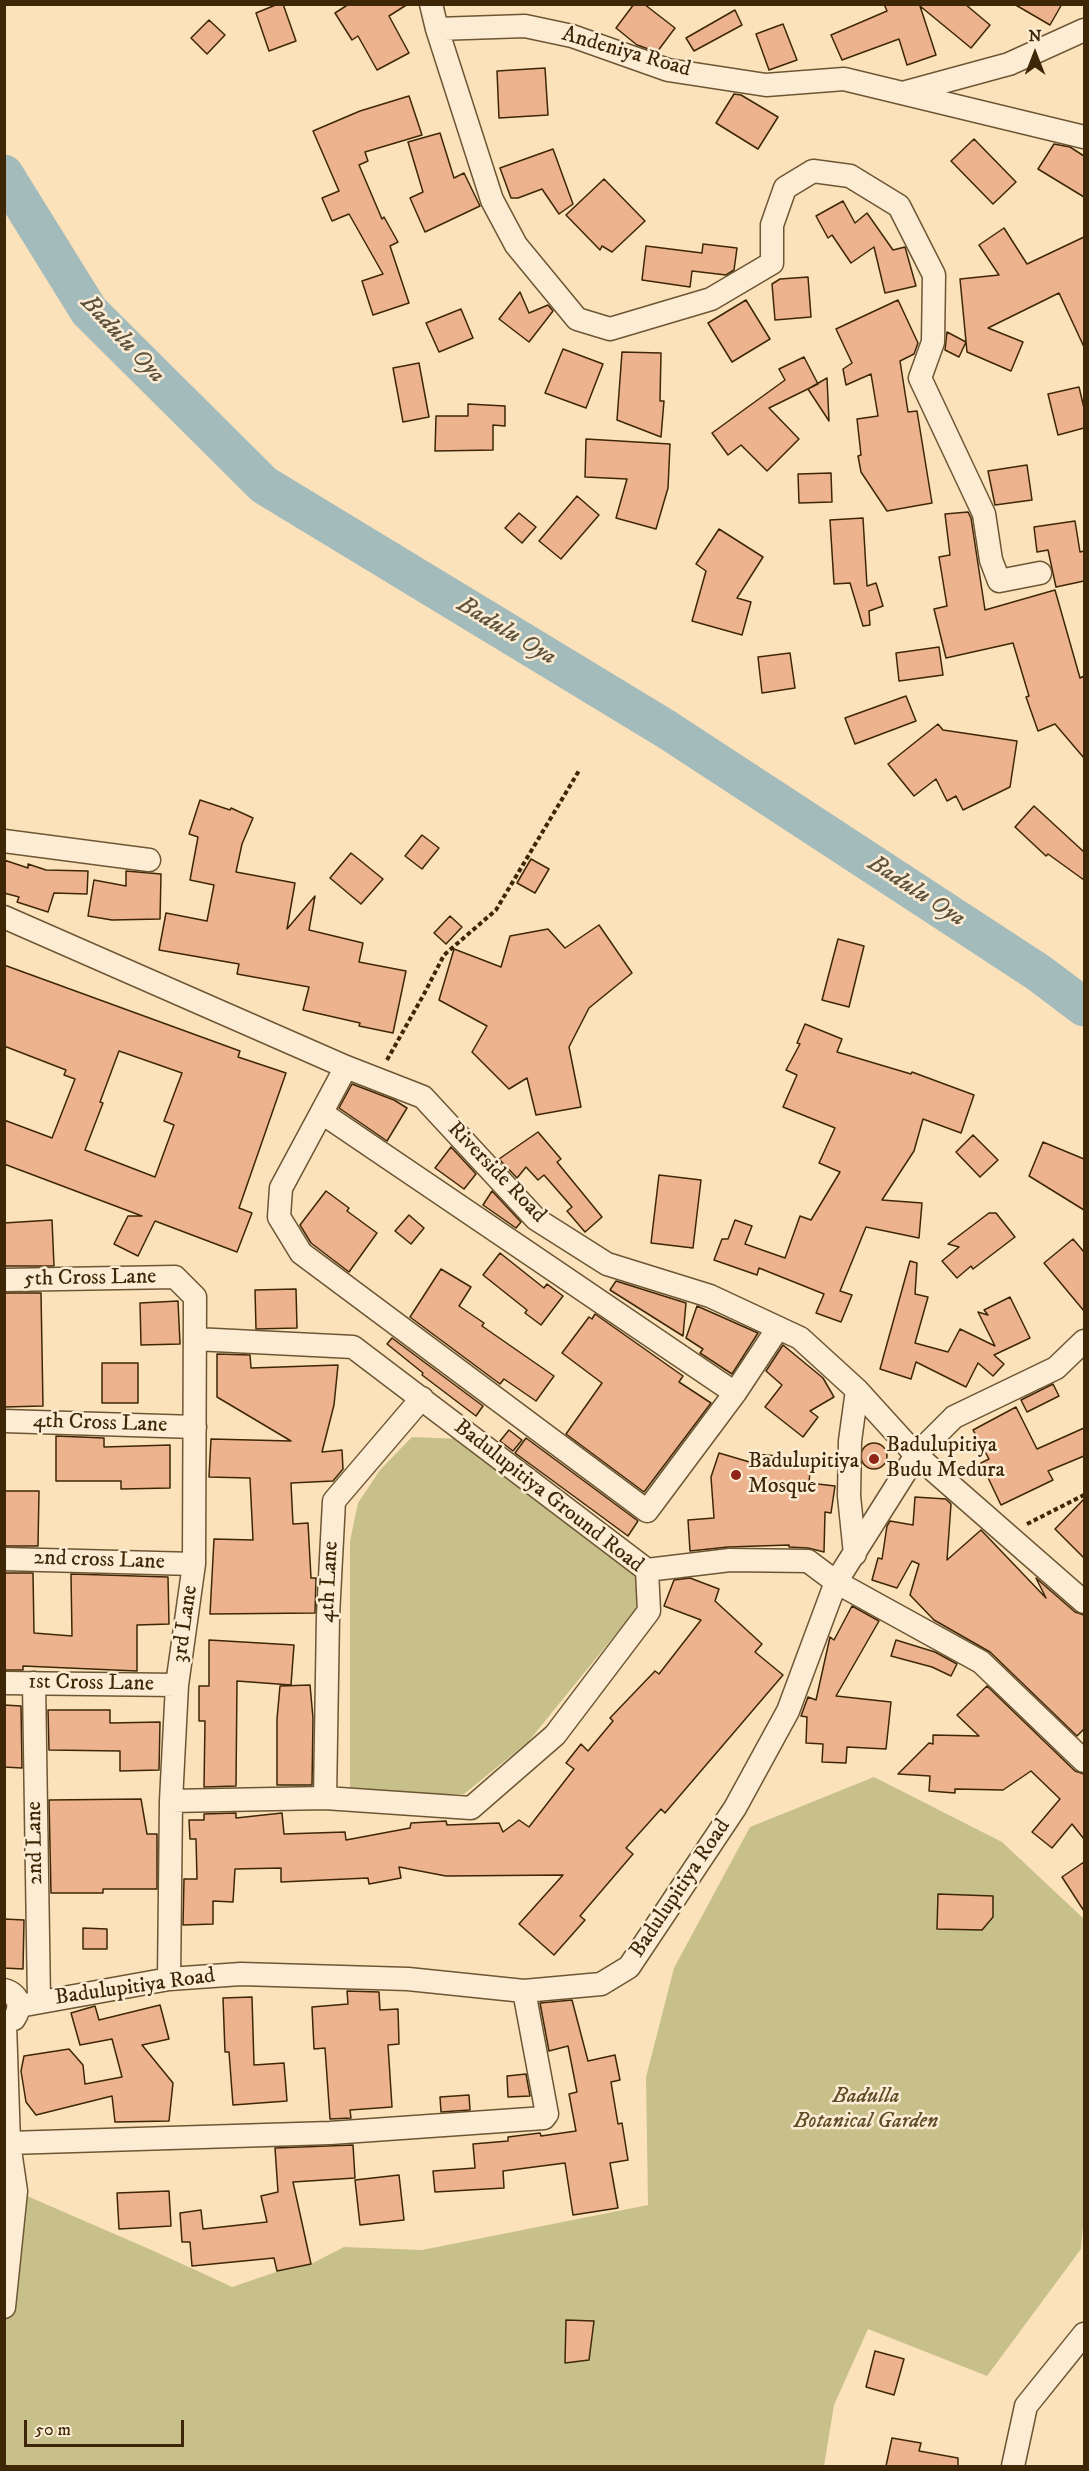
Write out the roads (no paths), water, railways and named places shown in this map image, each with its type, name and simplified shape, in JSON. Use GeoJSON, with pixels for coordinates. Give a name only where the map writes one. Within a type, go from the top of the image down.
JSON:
{"type":"FeatureCollection","features":[{"type":"Feature","properties":{"kind":"street"},"geometry":{"type":"LineString","coordinates":[[431,4],[492,200],[516,245],[577,319],[610,329],[711,299],[771,263],[772,225],[785,188],[813,171],[850,176],[899,206],[934,275],[933,342],[920,378],[984,514],[991,560],[999,581],[1040,573]]}},
{"type":"Feature","properties":{"kind":"street","name":"Andeniya Road"},"geometry":{"type":"LineString","coordinates":[[437,29],[525,26],[572,36],[668,70],[766,85],[844,79],[1084,137]]}},
{"type":"Feature","properties":{"kind":"street"},"geometry":{"type":"LineString","coordinates":[[905,92],[1009,64],[1084,30]]}},
{"type":"Feature","properties":{"kind":"street"},"geometry":{"type":"LineString","coordinates":[[4,841],[150,860]]}},
{"type":"Feature","properties":{"kind":"street","name":"Riverside Road"},"geometry":{"type":"LineString","coordinates":[[4,917],[346,1067],[423,1097],[536,1219],[607,1264],[711,1296],[800,1338],[857,1390],[916,1455],[1084,1602]]}},
{"type":"Feature","properties":{"kind":"street"},"geometry":{"type":"LineString","coordinates":[[346,1067],[281,1188],[279,1217],[301,1253],[647,1511],[735,1393],[778,1328]]}},
{"type":"Feature","properties":{"kind":"street"},"geometry":{"type":"LineString","coordinates":[[322,1113],[735,1393]]}},
{"type":"Feature","properties":{"kind":"street","name":"5th Cross Lane"},"geometry":{"type":"LineString","coordinates":[[4,1280],[175,1277]]}},
{"type":"Feature","properties":{"kind":"street","name":"3rd Lane"},"geometry":{"type":"LineString","coordinates":[[169,1979],[171,1801],[177,1685],[194,1564],[195,1297],[175,1277]]}},
{"type":"Feature","properties":{"kind":"street","name":"Badulupitiya Ground Road"},"geometry":{"type":"LineString","coordinates":[[171,1801],[325,1798],[471,1808],[555,1735],[649,1611],[647,1570],[353,1347],[195,1339]]}},
{"type":"Feature","properties":{"kind":"street","name":"Badulupitiya Road"},"geometry":{"type":"LineString","coordinates":[[21,1999],[169,1979],[277,1974],[408,1979],[524,1991],[601,1984],[629,1967],[735,1808],[788,1711],[836,1582],[916,1455],[954,1417],[1056,1368],[1084,1341]]}},
{"type":"Feature","properties":{"kind":"street"},"geometry":{"type":"LineString","coordinates":[[855,1554],[849,1496],[850,1441],[857,1390]]}},
{"type":"Feature","properties":{"kind":"street","name":"4th Lane"},"geometry":{"type":"LineString","coordinates":[[325,1798],[328,1616],[334,1501],[422,1398]]}},
{"type":"Feature","properties":{"kind":"street","name":"4th Cross Lane"},"geometry":{"type":"LineString","coordinates":[[4,1421],[195,1427]]}},
{"type":"Feature","properties":{"kind":"street","name":"2nd cross Lane"},"geometry":{"type":"LineString","coordinates":[[4,1559],[194,1564]]}},
{"type":"Feature","properties":{"kind":"street"},"geometry":{"type":"LineString","coordinates":[[647,1570],[730,1560],[808,1561],[836,1582],[981,1662],[1084,1761]]}},
{"type":"Feature","properties":{"kind":"street","name":"1st Cross Lane"},"geometry":{"type":"LineString","coordinates":[[4,1683],[177,1685]]}},
{"type":"Feature","properties":{"kind":"street","name":"2nd Lane"},"geometry":{"type":"LineString","coordinates":[[21,1999],[34,1683]]}},
{"type":"Feature","properties":{"kind":"street"},"geometry":{"type":"LineString","coordinates":[[9,2143],[330,2133],[544,2118],[547,2114],[524,1991]]}},
{"type":"Feature","properties":{"kind":"street"},"geometry":{"type":"LineString","coordinates":[[4,2307],[16,2191],[9,2143],[5,2024],[17,2016],[21,1999]]}},
{"type":"Feature","properties":{"kind":"street"},"geometry":{"type":"LineString","coordinates":[[1013,2466],[1026,2406],[1084,2334]]}},
{"type":"Feature","properties":{"kind":"waterway","name":"Badulu Oya"},"geometry":{"type":"LineString","coordinates":[[4,174],[89,311],[264,485],[666,729],[1039,973],[1084,1007]]}},
{"type":"Feature","properties":{"kind":"place","name":"Badulupitiya Budu Medura"},"geometry":{"type":"Point","coordinates":[874,1459]}},
{"type":"Feature","properties":{"kind":"place","name":"Badulupitiya Mosque"},"geometry":{"type":"Point","coordinates":[736,1475]}},
{"type":"Feature","properties":{"kind":"park label","name":"Badulla Botanical Garden"},"geometry":{"type":"Point","coordinates":[866,2110]}}]}
